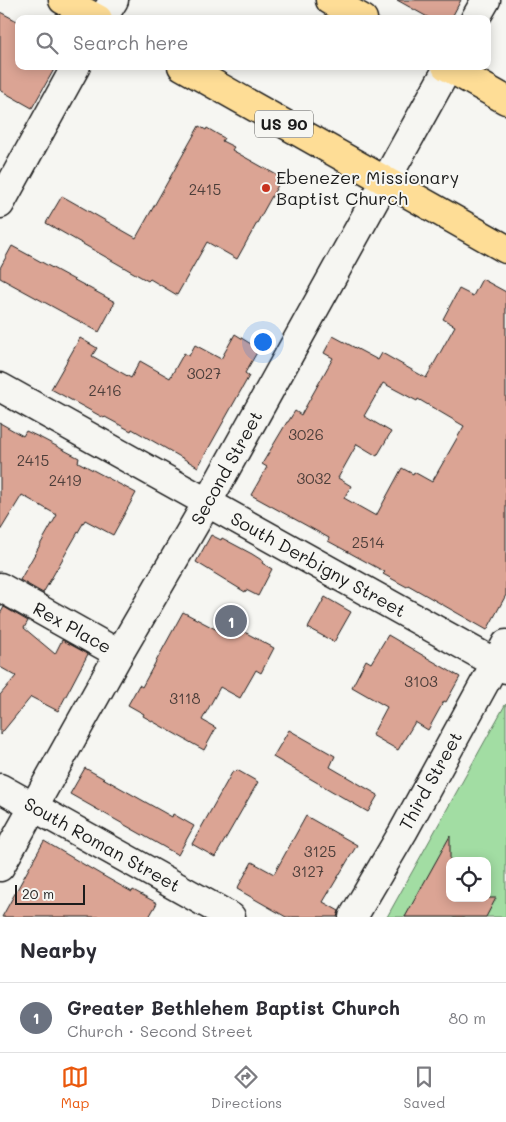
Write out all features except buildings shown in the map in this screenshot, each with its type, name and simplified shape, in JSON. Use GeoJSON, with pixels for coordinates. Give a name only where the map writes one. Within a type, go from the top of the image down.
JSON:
{"type":"FeatureCollection","features":[{"type":"Feature","properties":{"kind":"main road"},"geometry":{"type":"LineString","coordinates":[[63,0],[91,15]]}},
{"type":"Feature","properties":{"kind":"main road"},"geometry":{"type":"LineString","coordinates":[[330,0],[356,15]]}},
{"type":"Feature","properties":{"kind":"main road","name":"US 90"},"geometry":{"type":"LineString","coordinates":[[189,70],[506,250]]}},
{"type":"Feature","properties":{"kind":"main road"},"geometry":{"type":"LineString","coordinates":[[453,70],[506,100]]}},
{"type":"Feature","properties":{"kind":"street"},"geometry":{"type":"LineString","coordinates":[[105,15],[114,0]]}},
{"type":"Feature","properties":{"kind":"street"},"geometry":{"type":"LineString","coordinates":[[477,15],[486,0]]}},
{"type":"Feature","properties":{"kind":"street"},"geometry":{"type":"LineString","coordinates":[[0,204],[74,70]]}},
{"type":"Feature","properties":{"kind":"street","name":"Second Street"},"geometry":{"type":"LineString","coordinates":[[0,867],[119,654],[207,503],[446,70]]}},
{"type":"Feature","properties":{"kind":"street","name":"South Derbigny Street"},"geometry":{"type":"LineString","coordinates":[[0,387],[207,503],[502,659]]}},
{"type":"Feature","properties":{"kind":"street","name":"Rex Place"},"geometry":{"type":"LineString","coordinates":[[0,588],[119,654]]}},
{"type":"Feature","properties":{"kind":"street","name":"Third Street"},"geometry":{"type":"LineString","coordinates":[[353,917],[502,659]]}},
{"type":"Feature","properties":{"kind":"street","name":"South Roman Street"},"geometry":{"type":"LineString","coordinates":[[0,788],[231,917]]}},
{"type":"Feature","properties":{"kind":"green space"},"geometry":{"type":"Polygon","coordinates":[[[506,704],[506,917],[387,917],[505,705],[506,704]]]}},
{"type":"Feature","properties":{"kind":"place","name":"Ebenezer Missionary Baptist Church"},"geometry":{"type":"Point","coordinates":[266,188]}},
{"type":"Feature","properties":{"kind":"place","name":"Greater Bethlehem Baptist Church"},"geometry":{"type":"Point","coordinates":[231,621]}}]}
